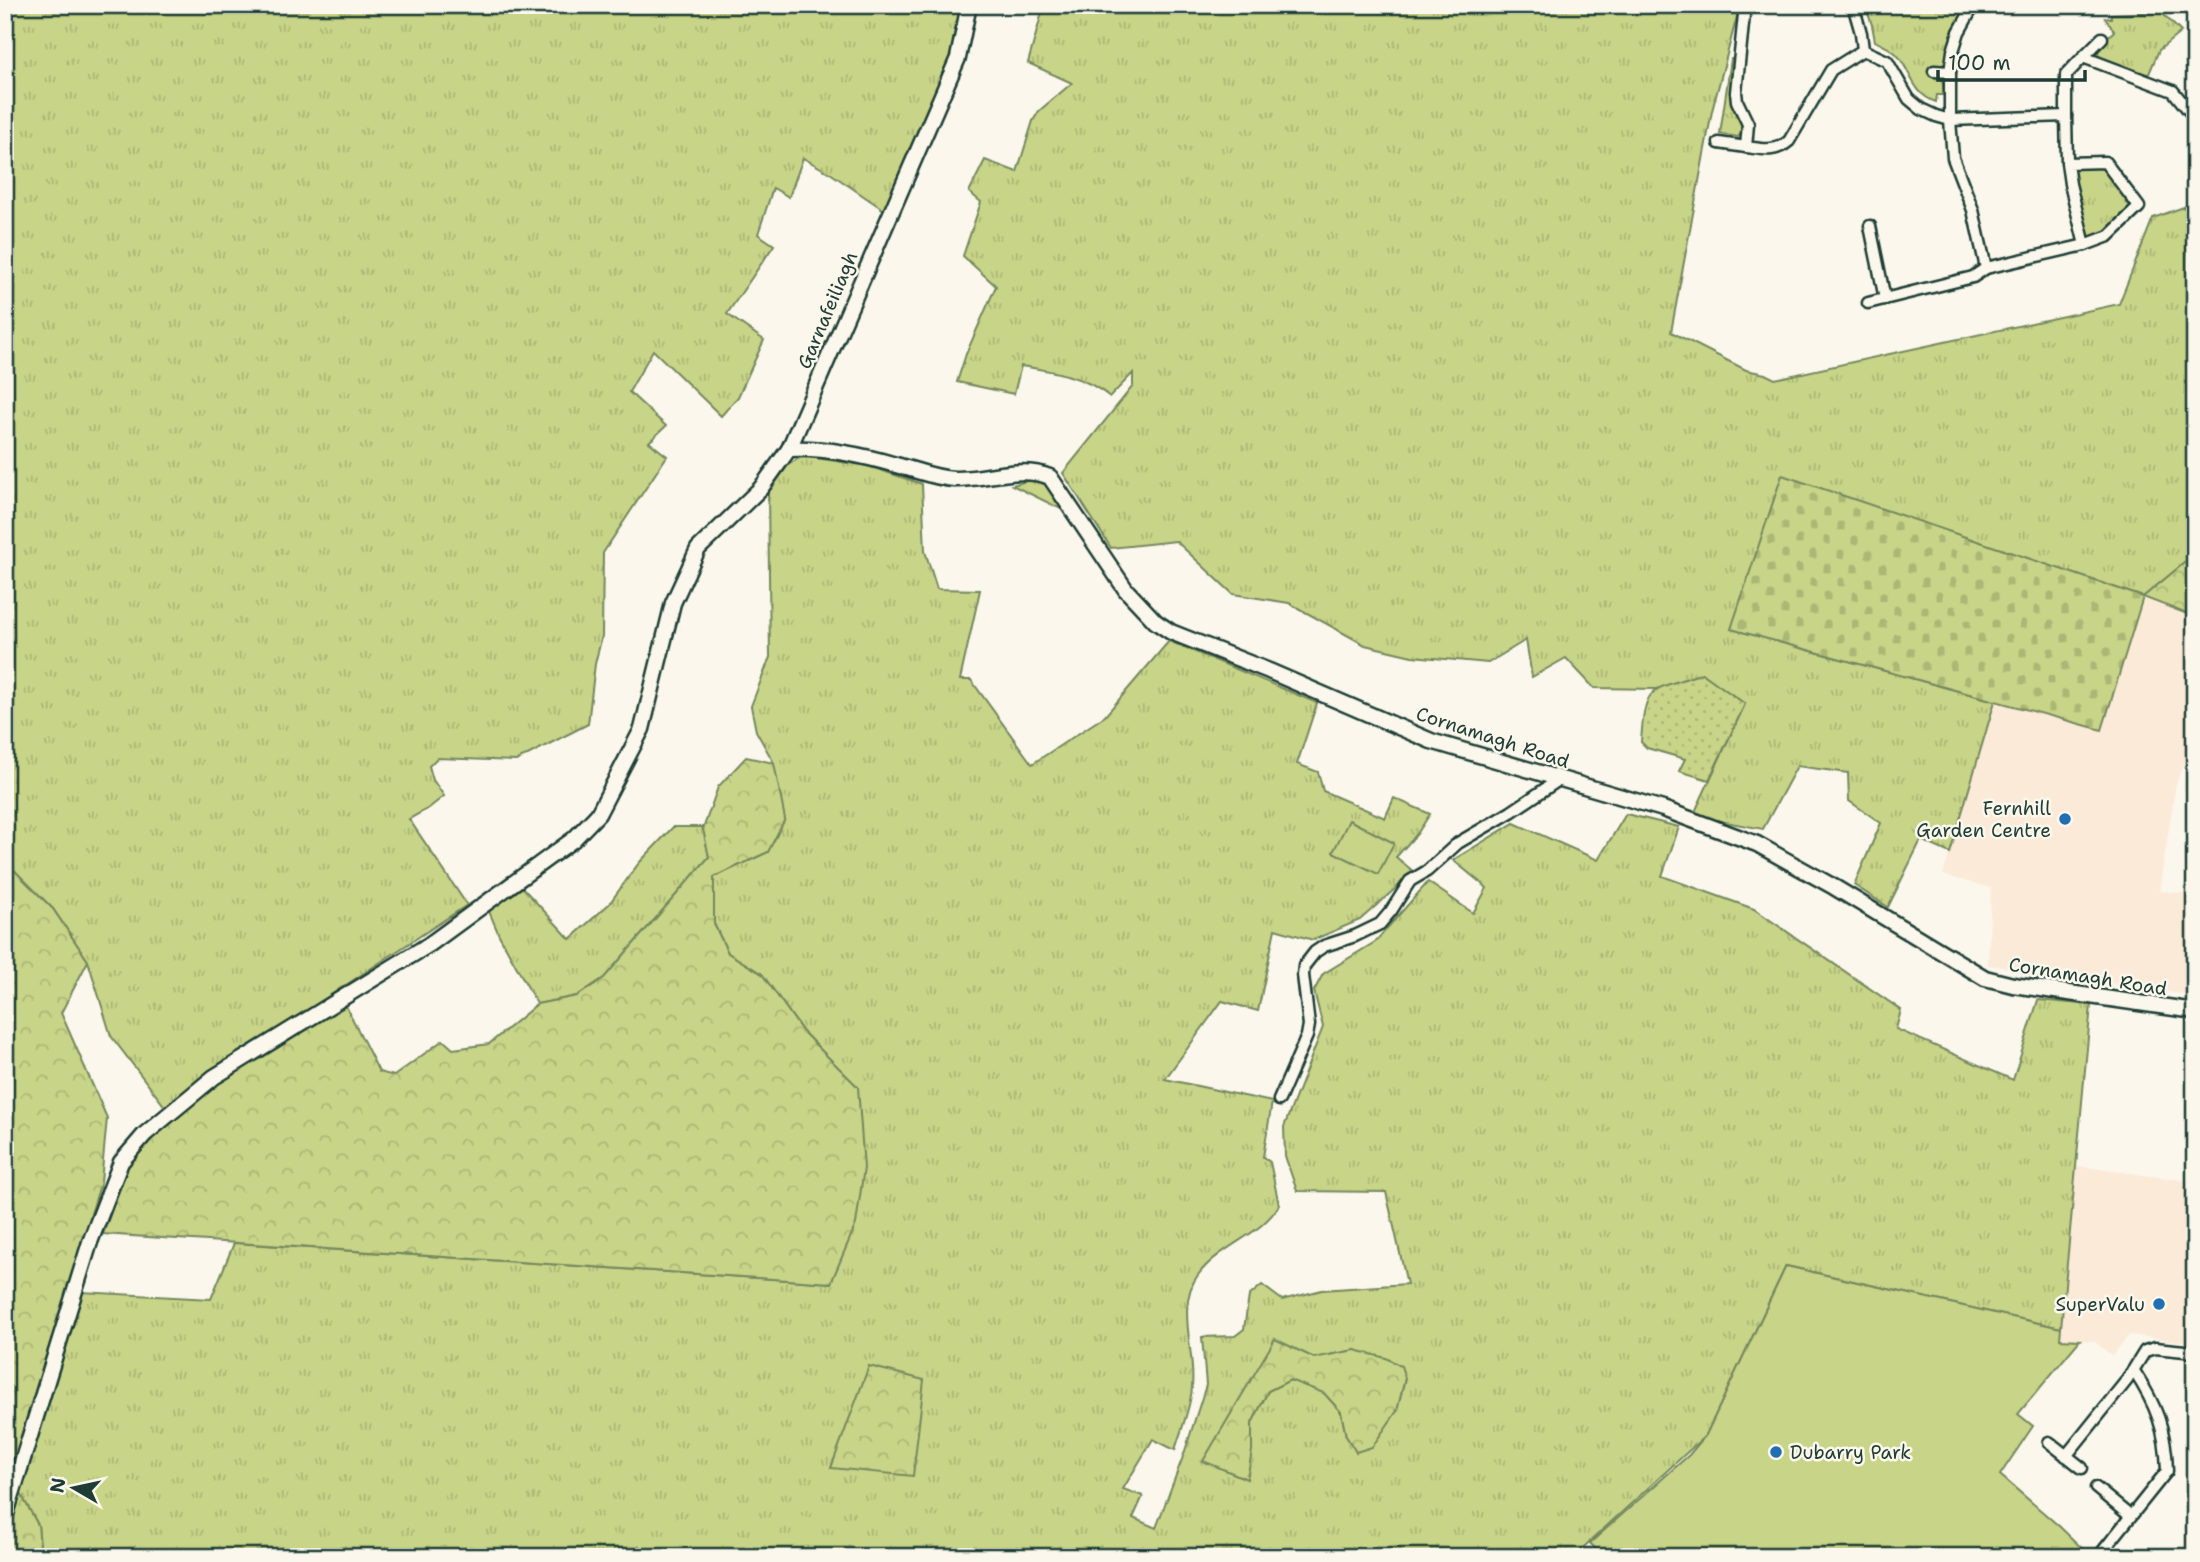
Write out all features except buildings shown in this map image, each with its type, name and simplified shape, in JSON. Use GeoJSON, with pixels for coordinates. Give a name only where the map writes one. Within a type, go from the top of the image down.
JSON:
{"type":"FeatureCollection","features":[{"type":"Feature","properties":{"kind":"street","name":"Garnafeiliagh"},"geometry":{"type":"LineString","coordinates":[[5,1517],[90,1242],[121,1161],[145,1134],[214,1077],[430,944],[574,839],[598,814],[642,729],[673,603],[698,549],[761,488],[789,449],[958,58],[969,5]]}},
{"type":"Feature","properties":{"kind":"street"},"geometry":{"type":"LineString","coordinates":[[1745,5],[1736,92],[1737,101],[1748,124],[1746,147]]}},
{"type":"Feature","properties":{"kind":"street"},"geometry":{"type":"LineString","coordinates":[[1853,5],[1863,50]]}},
{"type":"Feature","properties":{"kind":"street"},"geometry":{"type":"LineString","coordinates":[[1974,5],[1956,41],[1950,72],[1950,120],[1953,158],[1973,210],[1986,268]]}},
{"type":"Feature","properties":{"kind":"street"},"geometry":{"type":"LineString","coordinates":[[2085,245],[2067,163],[2066,75],[2102,38]]}},
{"type":"Feature","properties":{"kind":"street"},"geometry":{"type":"LineString","coordinates":[[1719,143],[1774,150],[1786,144],[1831,70],[1863,50]]}},
{"type":"Feature","properties":{"kind":"street"},"geometry":{"type":"LineString","coordinates":[[1863,50],[1889,63],[1904,92],[1914,104],[1950,120],[2066,116]]}},
{"type":"Feature","properties":{"kind":"street"},"geometry":{"type":"LineString","coordinates":[[2082,57],[2173,91],[2195,118]]}},
{"type":"Feature","properties":{"kind":"street"},"geometry":{"type":"LineString","coordinates":[[1934,71],[1950,72]]}},
{"type":"Feature","properties":{"kind":"street"},"geometry":{"type":"LineString","coordinates":[[1868,303],[1973,277],[1986,268],[2085,245],[2109,236],[2141,210],[2105,162],[2067,163]]}},
{"type":"Feature","properties":{"kind":"street"},"geometry":{"type":"LineString","coordinates":[[1870,226],[1885,299]]}},
{"type":"Feature","properties":{"kind":"street","name":"Cornamagh Road"},"geometry":{"type":"LineString","coordinates":[[789,449],[812,448],[877,460],[934,477],[957,479],[1037,472],[1050,477],[1126,590],[1156,622],[1171,632],[1431,741],[1663,809],[1757,844],[1985,978],[2026,987],[2195,1011]]}},
{"type":"Feature","properties":{"kind":"street"},"geometry":{"type":"LineString","coordinates":[[1279,1100],[1307,1036],[1309,1025],[1303,975],[1304,966],[1315,952],[1380,923],[1410,881],[1427,871],[1458,843],[1560,779]]}},
{"type":"Feature","properties":{"kind":"street"},"geometry":{"type":"LineString","coordinates":[[2066,1456],[2134,1371],[2140,1358],[2150,1349],[2195,1352]]}},
{"type":"Feature","properties":{"kind":"street"},"geometry":{"type":"LineString","coordinates":[[2103,1551],[2168,1471],[2167,1444],[2162,1424],[2150,1396],[2134,1371]]}},
{"type":"Feature","properties":{"kind":"street"},"geometry":{"type":"LineString","coordinates":[[2049,1442],[2082,1468]]}},
{"type":"Feature","properties":{"kind":"street"},"geometry":{"type":"LineString","coordinates":[[2096,1488],[2130,1516]]}},
{"type":"Feature","properties":{"kind":"shaded area","name":"Fernhill Garden Centre"},"geometry":{"type":"Polygon","coordinates":[[[2143,597],[2195,617],[2195,729],[2189,746],[2195,748],[2195,804],[2184,788],[2188,751],[2176,784],[2159,891],[2195,894],[2195,996],[1988,965],[1991,888],[1943,875],[1995,701],[2102,730],[2143,597]]]}},
{"type":"Feature","properties":{"kind":"shaded area"},"geometry":{"type":"Polygon","coordinates":[[[2077,1166],[2195,1182],[2195,1343],[2129,1335],[2112,1356],[2094,1341],[2060,1339],[2077,1166]]]}},
{"type":"Feature","properties":{"kind":"green space"},"geometry":{"type":"Polygon","coordinates":[[[12,5],[964,5],[949,60],[890,214],[803,158],[789,197],[773,188],[758,234],[774,245],[727,314],[764,340],[738,397],[721,416],[653,350],[629,392],[666,426],[649,442],[667,456],[603,553],[602,636],[595,664],[588,724],[516,761],[437,758],[429,766],[433,780],[444,796],[409,819],[467,905],[184,1092],[166,1108],[111,1036],[88,961],[53,909],[5,861],[5,9],[12,5]]]}},
{"type":"Feature","properties":{"kind":"green space"},"geometry":{"type":"Polygon","coordinates":[[[1044,5],[1740,5],[1712,111],[1671,332],[1746,370],[1775,379],[2119,304],[2153,218],[2195,203],[2195,554],[2143,597],[1782,476],[1732,629],[1995,701],[1950,853],[1921,840],[1888,907],[1854,885],[1881,823],[1849,801],[1848,773],[1797,766],[1763,829],[1693,816],[1745,704],[1703,674],[1657,689],[1594,688],[1566,658],[1532,677],[1526,640],[1488,663],[1412,656],[1365,645],[1289,603],[1233,594],[1176,541],[1111,548],[1063,473],[1133,386],[1133,373],[1110,397],[1079,379],[1021,366],[1014,394],[957,382],[966,354],[996,286],[963,256],[981,202],[969,192],[985,160],[1017,172],[1033,121],[1039,111],[1072,83],[1028,63],[1044,5]]]}},
{"type":"Feature","properties":{"kind":"green space"},"geometry":{"type":"Polygon","coordinates":[[[1865,5],[1968,5],[1953,36],[1945,64],[1934,66],[1933,75],[1942,77],[1944,95],[1937,95],[1936,102],[1922,94],[1896,53],[1875,41],[1865,5]]]}},
{"type":"Feature","properties":{"kind":"green space"},"geometry":{"type":"Polygon","coordinates":[[[2161,12],[2181,32],[2159,50],[2148,76],[2099,57],[2100,46],[2114,31],[2105,18],[2111,18],[2111,14],[2161,12]]]}},
{"type":"Feature","properties":{"kind":"green space"},"geometry":{"type":"Polygon","coordinates":[[[1731,59],[1734,59],[1731,95],[1744,131],[1738,137],[1720,134],[1731,59]]]}},
{"type":"Feature","properties":{"kind":"green space"},"geometry":{"type":"Polygon","coordinates":[[[2075,167],[2106,168],[2132,207],[2105,234],[2089,238],[2072,172],[2075,167]]]}},
{"type":"Feature","properties":{"kind":"green space"},"geometry":{"type":"Polygon","coordinates":[[[803,456],[868,466],[922,484],[925,551],[937,589],[980,590],[960,680],[971,680],[1032,764],[1105,716],[1169,641],[1317,703],[1297,764],[1318,772],[1323,791],[1385,818],[1394,798],[1430,814],[1417,834],[1396,857],[1414,872],[1360,920],[1313,940],[1275,929],[1258,1011],[1222,1001],[1165,1079],[1272,1102],[1263,1157],[1270,1162],[1279,1205],[1262,1225],[1207,1265],[1191,1287],[1187,1315],[1192,1373],[1188,1410],[1175,1450],[1153,1439],[1123,1489],[1143,1496],[1133,1518],[1156,1528],[1206,1385],[1202,1337],[1235,1336],[1244,1329],[1249,1296],[1262,1285],[1282,1300],[1322,1290],[1407,1284],[1386,1192],[1297,1191],[1285,1156],[1284,1127],[1323,1027],[1314,991],[1323,974],[1375,942],[1428,882],[1473,913],[1487,888],[1453,860],[1514,823],[1598,860],[1626,814],[1679,827],[1662,876],[1754,909],[1901,1010],[1896,1029],[2013,1080],[2038,1000],[2091,1005],[2061,1328],[1786,1266],[1706,1435],[1573,1557],[41,1557],[38,1525],[17,1487],[81,1292],[211,1299],[234,1243],[831,1283],[858,1088],[803,1032],[762,974],[728,953],[714,924],[714,877],[768,852],[774,763],[756,731],[751,706],[770,657],[768,493],[788,465],[803,456]],[[1275,1340],[1252,1423],[1268,1391],[1290,1380],[1324,1393],[1341,1412],[1346,1436],[1355,1350],[1314,1358],[1275,1340]]]}},
{"type":"Feature","properties":{"kind":"green space"},"geometry":{"type":"Polygon","coordinates":[[[1782,475],[2143,597],[2102,730],[1731,629],[1782,475]]]}},
{"type":"Feature","properties":{"kind":"green space"},"geometry":{"type":"Polygon","coordinates":[[[1035,479],[1049,484],[1069,513],[1012,485],[1035,479]]]}},
{"type":"Feature","properties":{"kind":"green space"},"geometry":{"type":"Polygon","coordinates":[[[2195,554],[2195,617],[2143,597],[2195,554]]]}},
{"type":"Feature","properties":{"kind":"green space"},"geometry":{"type":"Polygon","coordinates":[[[1702,673],[1745,704],[1709,780],[1679,771],[1685,759],[1647,748],[1641,742],[1645,709],[1653,692],[1702,673]]]}},
{"type":"Feature","properties":{"kind":"green space"},"geometry":{"type":"Polygon","coordinates":[[[746,757],[774,763],[785,819],[768,852],[714,877],[714,924],[728,953],[762,974],[803,1032],[858,1087],[864,1168],[856,1224],[831,1283],[103,1234],[130,1160],[149,1138],[199,1094],[345,1004],[379,1072],[394,1076],[443,1040],[453,1049],[489,1044],[537,1004],[577,996],[604,978],[709,857],[703,829],[718,787],[746,757]]]}},
{"type":"Feature","properties":{"kind":"green space"},"geometry":{"type":"Polygon","coordinates":[[[1349,820],[1394,843],[1378,874],[1333,852],[1349,820]]]}},
{"type":"Feature","properties":{"kind":"green space"},"geometry":{"type":"Polygon","coordinates":[[[673,827],[703,827],[709,857],[604,978],[577,996],[537,1004],[499,935],[488,909],[522,887],[570,939],[609,904],[639,863],[673,827]]]}},
{"type":"Feature","properties":{"kind":"green space"},"geometry":{"type":"Polygon","coordinates":[[[5,861],[53,909],[88,961],[61,1013],[107,1118],[101,1182],[5,1487],[5,861]]]}},
{"type":"Feature","properties":{"kind":"green space"},"geometry":{"type":"Polygon","coordinates":[[[1786,1266],[2061,1328],[2060,1339],[2080,1340],[2018,1414],[2033,1426],[2000,1475],[2091,1557],[1603,1557],[1590,1543],[1689,1455],[1706,1435],[1786,1266]]]}},
{"type":"Feature","properties":{"kind":"green space"},"geometry":{"type":"Polygon","coordinates":[[[1275,1339],[1314,1358],[1355,1350],[1386,1358],[1401,1366],[1405,1378],[1397,1411],[1372,1447],[1356,1452],[1346,1436],[1341,1412],[1324,1393],[1290,1380],[1268,1391],[1252,1423],[1252,1451],[1247,1479],[1203,1461],[1275,1339]]]}},
{"type":"Feature","properties":{"kind":"green space"},"geometry":{"type":"Polygon","coordinates":[[[869,1366],[924,1380],[913,1476],[831,1468],[869,1366]]]}},
{"type":"Feature","properties":{"kind":"green space"},"geometry":{"type":"Polygon","coordinates":[[[17,1487],[38,1525],[41,1557],[5,1557],[17,1487]]]}},
{"type":"Feature","properties":{"kind":"place","name":"Fernhill Garden Centre"},"geometry":{"type":"Point","coordinates":[2065,819]}},
{"type":"Feature","properties":{"kind":"place","name":"SuperValu"},"geometry":{"type":"Point","coordinates":[2159,1304]}},
{"type":"Feature","properties":{"kind":"place","name":"Dubarry Park"},"geometry":{"type":"Point","coordinates":[1776,1452]}}]}
